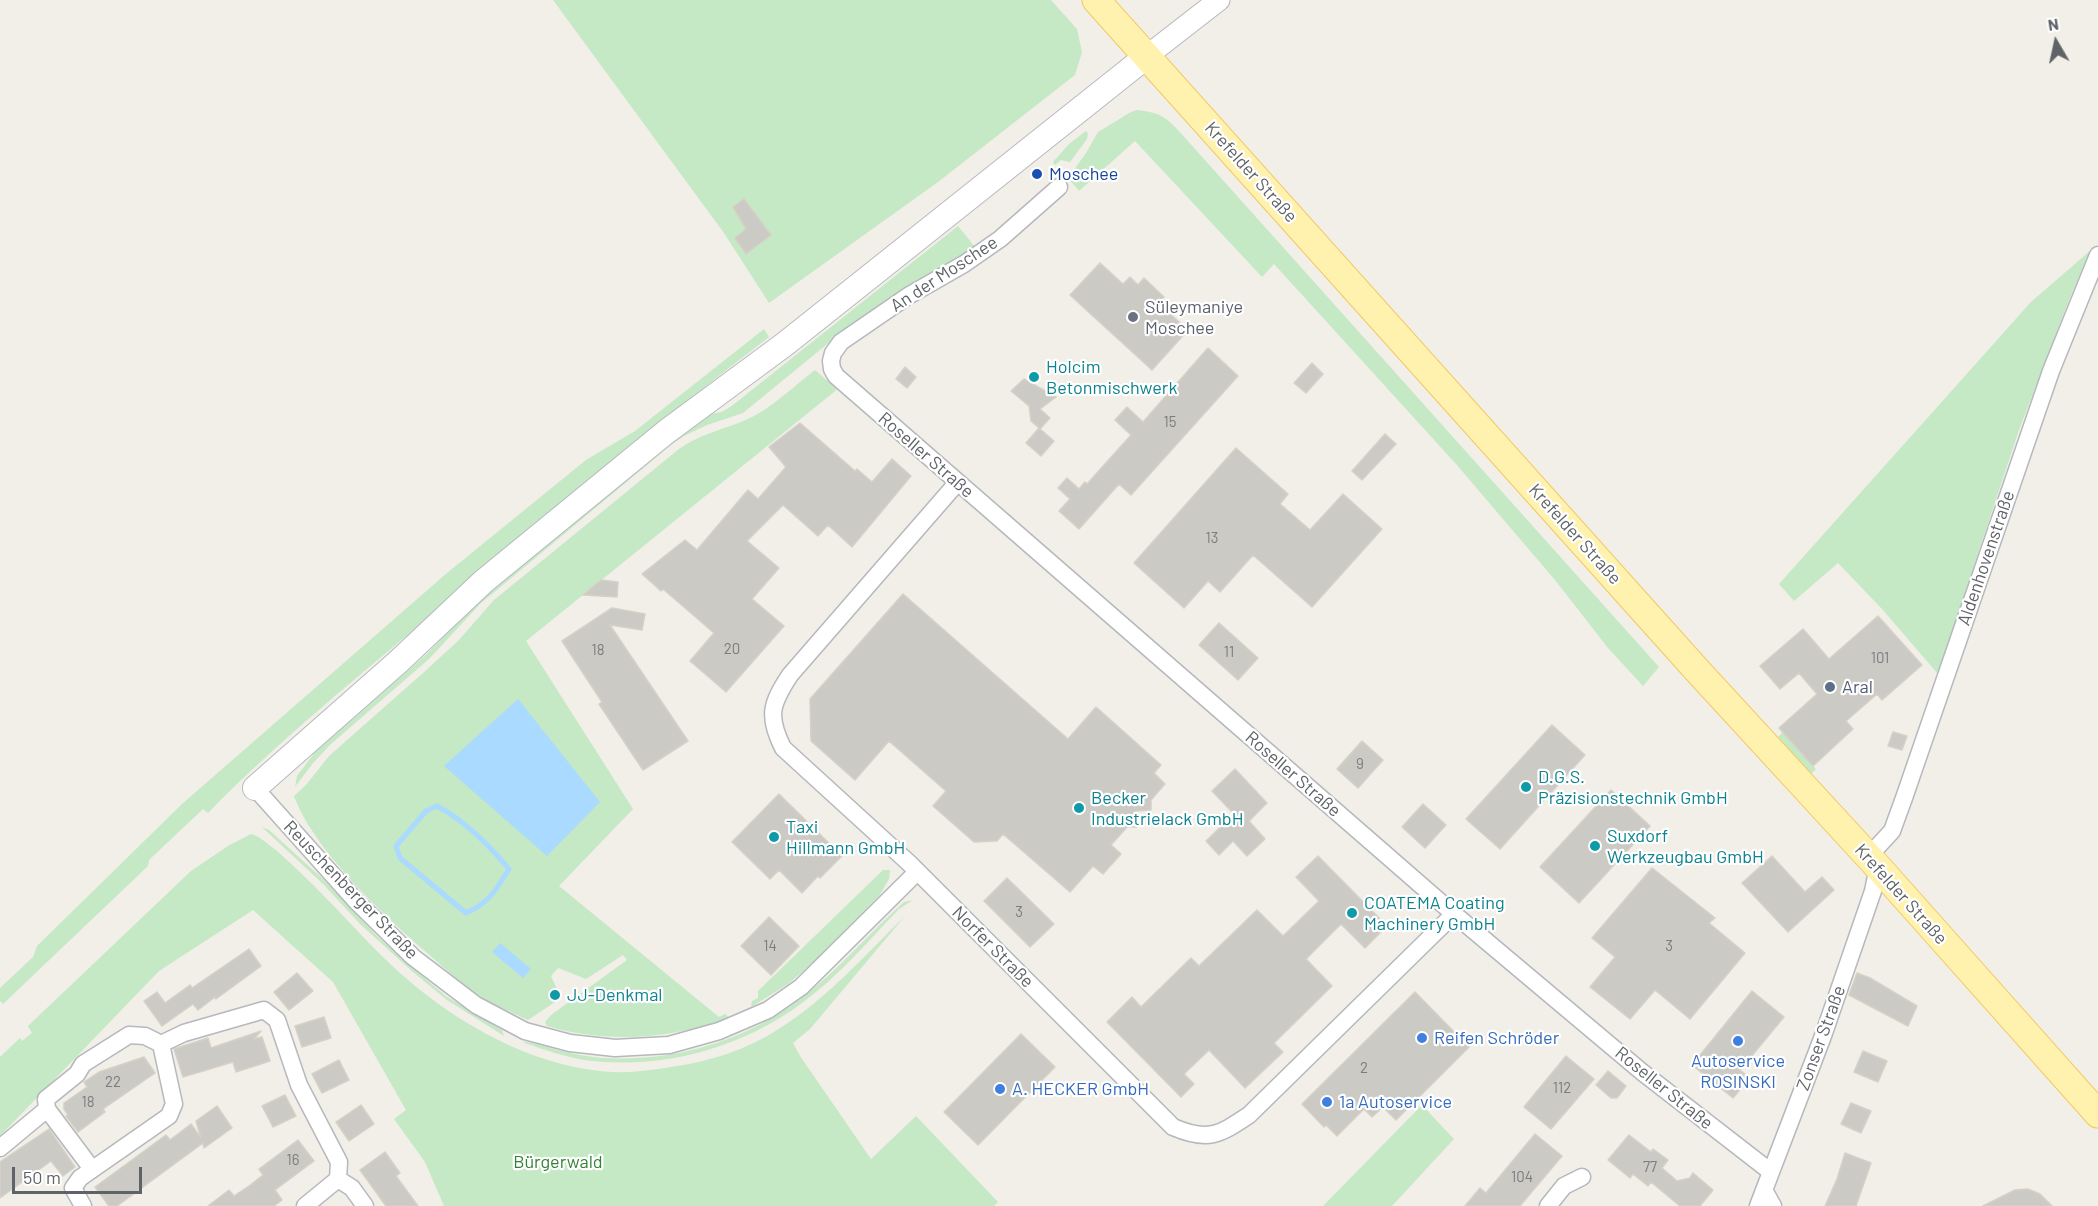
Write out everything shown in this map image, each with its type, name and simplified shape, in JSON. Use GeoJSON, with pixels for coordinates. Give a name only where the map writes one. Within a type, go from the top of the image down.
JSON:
{"type":"FeatureCollection","features":[{"type":"Feature","properties":{"kind":"main road","name":"Krefelder Straße"},"geometry":{"type":"LineString","coordinates":[[1096,0],[2098,1114]]}},
{"type":"Feature","properties":{"kind":"main road"},"geometry":{"type":"LineString","coordinates":[[255,788],[398,662],[484,581],[698,407],[785,344],[1147,56]]}},
{"type":"Feature","properties":{"kind":"street"},"geometry":{"type":"LineString","coordinates":[[1147,56],[1220,0]]}},
{"type":"Feature","properties":{"kind":"street","name":"An der Moschee"},"geometry":{"type":"LineString","coordinates":[[831,361],[833,353],[841,342],[908,296],[1000,239],[1059,187]]}},
{"type":"Feature","properties":{"kind":"street","name":"Aldenhovenstraße"},"geometry":{"type":"LineString","coordinates":[[1873,862],[1892,831],[1905,798],[2051,371],[2098,255]]}},
{"type":"Feature","properties":{"kind":"street","name":"Roseller Straße"},"geometry":{"type":"LineString","coordinates":[[831,361],[836,376],[1454,914],[1642,1072],[1771,1172]]}},
{"type":"Feature","properties":{"kind":"street","name":"Norfer Straße"},"geometry":{"type":"LineString","coordinates":[[957,483],[790,675],[776,696],[773,714],[774,731],[783,748],[917,872],[1173,1127],[1193,1135],[1207,1136],[1226,1131],[1249,1115],[1454,914]]}},
{"type":"Feature","properties":{"kind":"street","name":"Reuschenberger Straße"},"geometry":{"type":"LineString","coordinates":[[255,788],[355,900],[413,957],[476,1005],[525,1031],[570,1043],[615,1048],[669,1045],[719,1031],[768,1010],[801,987],[917,872]]}},
{"type":"Feature","properties":{"kind":"street","name":"Zonser Straße"},"geometry":{"type":"LineString","coordinates":[[1761,1198],[1823,1035],[1873,891],[1873,862]]}},
{"type":"Feature","properties":{"kind":"street"},"geometry":{"type":"LineString","coordinates":[[160,1044],[184,1033],[264,1010],[278,1020],[299,1085],[339,1162],[338,1179],[305,1206]]}},
{"type":"Feature","properties":{"kind":"street"},"geometry":{"type":"LineString","coordinates":[[83,1206],[74,1188],[80,1178],[169,1116],[174,1104],[160,1044],[146,1036],[129,1035],[83,1064],[78,1074],[46,1099],[47,1109],[92,1169]]}},
{"type":"Feature","properties":{"kind":"street"},"geometry":{"type":"LineString","coordinates":[[0,1148],[47,1109]]}},
{"type":"Feature","properties":{"kind":"street"},"geometry":{"type":"LineString","coordinates":[[1548,1206],[1564,1186],[1582,1177]]}},
{"type":"Feature","properties":{"kind":"street"},"geometry":{"type":"LineString","coordinates":[[338,1179],[352,1188],[365,1206]]}},
{"type":"Feature","properties":{"kind":"street"},"geometry":{"type":"LineString","coordinates":[[1761,1198],[1773,1206]]}},
{"type":"Feature","properties":{"kind":"green space"},"geometry":{"type":"Polygon","coordinates":[[[553,0],[1051,0],[1077,29],[1082,52],[1075,75],[938,182],[769,303],[724,233],[553,0]]]}},
{"type":"Feature","properties":{"kind":"green space"},"geometry":{"type":"Polygon","coordinates":[[[1137,110],[1160,115],[1178,130],[1659,667],[1643,686],[1608,648],[1555,580],[1456,464],[1274,264],[1262,277],[1135,141],[1079,191],[1068,178],[1098,132],[1137,110]]]}},
{"type":"Feature","properties":{"kind":"green space"},"geometry":{"type":"Polygon","coordinates":[[[1086,131],[1087,139],[1070,162],[1061,160],[1055,165],[1053,162],[1069,144],[1086,131]]]}},
{"type":"Feature","properties":{"kind":"green space"},"geometry":{"type":"Polygon","coordinates":[[[958,226],[975,247],[848,327],[743,413],[707,425],[671,445],[480,604],[429,659],[331,744],[295,787],[297,776],[316,751],[427,654],[483,596],[688,426],[733,405],[958,226]]]}},
{"type":"Feature","properties":{"kind":"green space"},"geometry":{"type":"Polygon","coordinates":[[[2091,250],[2069,300],[2019,430],[1938,674],[1882,609],[1838,563],[1794,601],[1779,584],[2031,302],[2091,250]]]}},
{"type":"Feature","properties":{"kind":"green space"},"geometry":{"type":"Polygon","coordinates":[[[764,329],[769,337],[604,469],[353,681],[264,758],[208,813],[203,809],[149,860],[148,866],[3,1004],[0,1001],[0,988],[33,957],[37,946],[182,804],[447,573],[586,460],[635,431],[764,329]]]}},
{"type":"Feature","properties":{"kind":"green space"},"geometry":{"type":"Polygon","coordinates":[[[815,370],[837,389],[526,641],[633,809],[559,886],[719,1017],[725,1014],[730,1018],[684,1031],[639,1037],[593,1035],[547,1026],[545,1022],[551,1015],[627,960],[623,955],[586,979],[558,968],[551,976],[561,998],[528,1020],[494,1004],[454,976],[370,900],[317,838],[294,796],[329,756],[458,641],[494,600],[679,449],[698,438],[760,413],[815,370]]]}},
{"type":"Feature","properties":{"kind":"green space"},"geometry":{"type":"Polygon","coordinates":[[[1783,732],[1816,769],[1811,774],[1778,737],[1783,732]]]}},
{"type":"Feature","properties":{"kind":"green space"},"geometry":{"type":"Polygon","coordinates":[[[262,827],[269,830],[323,879],[377,936],[416,971],[447,997],[502,1030],[504,1036],[447,1000],[413,972],[360,924],[323,884],[262,827]]]}},
{"type":"Feature","properties":{"kind":"green space","name":"Bürgerwald"},"geometry":{"type":"Polygon","coordinates":[[[251,834],[262,839],[293,865],[394,968],[450,1012],[480,1031],[512,1046],[545,1059],[579,1068],[613,1072],[657,1069],[713,1058],[753,1044],[812,1005],[905,916],[810,1029],[793,1043],[871,1159],[916,1116],[998,1202],[994,1206],[444,1206],[425,1162],[394,1119],[406,1110],[333,982],[253,910],[159,971],[0,1136],[0,1057],[20,1038],[22,1041],[32,1033],[28,1026],[191,871],[228,846],[251,834]]]}},
{"type":"Feature","properties":{"kind":"green space"},"geometry":{"type":"Polygon","coordinates":[[[883,870],[890,870],[889,879],[879,896],[816,960],[788,984],[751,1007],[752,1001],[758,998],[758,991],[883,870]]]}},
{"type":"Feature","properties":{"kind":"green space"},"geometry":{"type":"Polygon","coordinates":[[[913,900],[899,909],[846,965],[811,996],[762,1028],[736,1040],[680,1057],[622,1063],[574,1058],[522,1042],[602,1058],[629,1058],[655,1057],[681,1052],[731,1038],[778,1014],[800,999],[904,902],[913,900]]]}},
{"type":"Feature","properties":{"kind":"green space"},"geometry":{"type":"Polygon","coordinates":[[[1422,1105],[1454,1139],[1392,1206],[1323,1206],[1422,1105]]]}},
{"type":"Feature","properties":{"kind":"water"},"geometry":{"type":"Polygon","coordinates":[[[518,699],[600,802],[547,856],[444,766],[518,699]]]}},
{"type":"Feature","properties":{"kind":"water"},"geometry":{"type":"Polygon","coordinates":[[[500,943],[531,969],[523,978],[492,952],[500,943]]]}},
{"type":"Feature","properties":{"kind":"building"},"geometry":{"type":"Polygon","coordinates":[[[744,199],[771,235],[746,254],[735,238],[746,229],[733,207],[744,199]]]}},
{"type":"Feature","properties":{"kind":"building","name":"Süleymaniye Moschee"},"geometry":{"type":"Polygon","coordinates":[[[1100,263],[1123,284],[1130,277],[1138,285],[1144,278],[1164,297],[1158,303],[1188,330],[1152,370],[1070,295],[1100,263]]]}},
{"type":"Feature","properties":{"kind":"building"},"geometry":{"type":"Polygon","coordinates":[[[1208,348],[1238,376],[1131,495],[1119,484],[1079,529],[1059,511],[1070,499],[1058,488],[1067,478],[1079,489],[1085,482],[1087,484],[1131,435],[1115,420],[1127,407],[1143,422],[1208,348]]]}},
{"type":"Feature","properties":{"kind":"building"},"geometry":{"type":"Polygon","coordinates":[[[1312,363],[1323,374],[1306,393],[1294,383],[1312,363]]]}},
{"type":"Feature","properties":{"kind":"building"},"geometry":{"type":"Polygon","coordinates":[[[905,367],[916,377],[907,388],[896,379],[905,367]]]}},
{"type":"Feature","properties":{"kind":"building"},"geometry":{"type":"Polygon","coordinates":[[[1024,379],[1056,397],[1040,409],[1050,418],[1040,429],[1054,441],[1041,456],[1026,443],[1039,428],[1031,421],[1029,406],[1011,391],[1024,379]]]}},
{"type":"Feature","properties":{"kind":"building"},"geometry":{"type":"Polygon","coordinates":[[[800,423],[855,471],[857,469],[872,482],[892,459],[911,476],[852,547],[828,525],[818,536],[783,505],[747,541],[779,568],[752,599],[784,626],[726,692],[690,661],[714,633],[642,574],[685,540],[697,550],[748,490],[758,499],[786,467],[769,447],[800,423]]]}},
{"type":"Feature","properties":{"kind":"building"},"geometry":{"type":"Polygon","coordinates":[[[1385,434],[1396,444],[1362,480],[1352,471],[1385,434]]]}},
{"type":"Feature","properties":{"kind":"building"},"geometry":{"type":"Polygon","coordinates":[[[1236,448],[1288,494],[1280,504],[1310,530],[1343,494],[1382,529],[1312,607],[1253,555],[1220,592],[1208,581],[1184,608],[1134,563],[1236,448]]]}},
{"type":"Feature","properties":{"kind":"building"},"geometry":{"type":"Polygon","coordinates":[[[601,580],[618,582],[617,597],[583,595],[601,580]]]}},
{"type":"Feature","properties":{"kind":"building"},"geometry":{"type":"Polygon","coordinates":[[[903,594],[1068,739],[1096,707],[1161,765],[1154,773],[1165,784],[1151,800],[1151,810],[1136,811],[1137,827],[1127,827],[1111,845],[1121,854],[1103,874],[1093,866],[1070,892],[1003,834],[997,841],[974,842],[933,806],[946,791],[889,741],[855,780],[811,741],[810,699],[903,594]]]}},
{"type":"Feature","properties":{"kind":"building"},"geometry":{"type":"Polygon","coordinates":[[[612,608],[645,614],[642,630],[610,625],[688,741],[643,770],[599,704],[602,702],[562,641],[612,608]]]}},
{"type":"Feature","properties":{"kind":"building"},"geometry":{"type":"Polygon","coordinates":[[[1878,616],[1922,665],[1882,700],[1877,694],[1846,721],[1853,729],[1813,766],[1779,728],[1817,694],[1799,673],[1780,689],[1760,666],[1803,629],[1829,659],[1878,616]]]}},
{"type":"Feature","properties":{"kind":"building"},"geometry":{"type":"Polygon","coordinates":[[[1219,623],[1258,658],[1238,680],[1199,645],[1219,623]]]}},
{"type":"Feature","properties":{"kind":"building","name":"D.G.S. Präzisionstechnik GmbH"},"geometry":{"type":"Polygon","coordinates":[[[1552,725],[1585,755],[1500,849],[1466,819],[1552,725]]]}},
{"type":"Feature","properties":{"kind":"building"},"geometry":{"type":"Polygon","coordinates":[[[1893,732],[1907,736],[1902,750],[1888,746],[1893,732]]]}},
{"type":"Feature","properties":{"kind":"building"},"geometry":{"type":"Polygon","coordinates":[[[1362,741],[1383,760],[1358,788],[1337,769],[1362,741]]]}},
{"type":"Feature","properties":{"kind":"building"},"geometry":{"type":"Polygon","coordinates":[[[1235,769],[1267,803],[1249,821],[1265,839],[1247,856],[1233,841],[1219,855],[1206,841],[1234,814],[1212,791],[1235,769]]]}},
{"type":"Feature","properties":{"kind":"building","name":"Suxdorf Werkzeugbau GmbH"},"geometry":{"type":"Polygon","coordinates":[[[1611,790],[1650,826],[1579,903],[1540,867],[1611,790]]]}},
{"type":"Feature","properties":{"kind":"building","name":"Taxi Hillmann GmbH"},"geometry":{"type":"Polygon","coordinates":[[[779,794],[842,856],[802,893],[779,870],[770,879],[732,842],[779,794]]]}},
{"type":"Feature","properties":{"kind":"building"},"geometry":{"type":"Polygon","coordinates":[[[1423,804],[1446,825],[1425,848],[1402,827],[1423,804]]]}},
{"type":"Feature","properties":{"kind":"building"},"geometry":{"type":"Polygon","coordinates":[[[1318,856],[1387,926],[1365,948],[1341,924],[1306,959],[1332,986],[1274,1043],[1283,1052],[1245,1088],[1209,1050],[1184,1074],[1194,1084],[1181,1097],[1107,1022],[1132,997],[1141,1007],[1191,958],[1199,966],[1257,910],[1283,936],[1319,901],[1296,877],[1318,856]]]}},
{"type":"Feature","properties":{"kind":"building"},"geometry":{"type":"Polygon","coordinates":[[[1772,856],[1805,892],[1822,877],[1834,890],[1788,932],[1742,883],[1772,856]]]}},
{"type":"Feature","properties":{"kind":"building"},"geometry":{"type":"Polygon","coordinates":[[[1652,868],[1715,918],[1709,923],[1745,953],[1690,1019],[1655,990],[1630,1019],[1590,987],[1615,957],[1592,938],[1652,868]]]}},
{"type":"Feature","properties":{"kind":"building"},"geometry":{"type":"Polygon","coordinates":[[[1007,878],[1054,924],[1030,947],[984,901],[1007,878]]]}},
{"type":"Feature","properties":{"kind":"building"},"geometry":{"type":"Polygon","coordinates":[[[769,917],[799,946],[771,975],[741,946],[769,917]]]}},
{"type":"Feature","properties":{"kind":"building"},"geometry":{"type":"Polygon","coordinates":[[[249,949],[261,966],[198,1010],[193,1004],[162,1026],[144,1001],[157,992],[165,1003],[190,985],[192,988],[249,949]]]}},
{"type":"Feature","properties":{"kind":"building"},"geometry":{"type":"Polygon","coordinates":[[[297,973],[313,991],[289,1010],[274,992],[297,973]]]}},
{"type":"Feature","properties":{"kind":"building"},"geometry":{"type":"Polygon","coordinates":[[[1857,973],[1870,978],[1917,1006],[1908,1026],[1849,995],[1857,973]]]}},
{"type":"Feature","properties":{"kind":"building","name":"Autoservice ROSINSKI"},"geometry":{"type":"Polygon","coordinates":[[[1752,991],[1784,1017],[1740,1070],[1750,1078],[1733,1098],[1692,1065],[1752,991]]]}},
{"type":"Feature","properties":{"kind":"building"},"geometry":{"type":"Polygon","coordinates":[[[1415,992],[1469,1047],[1396,1120],[1383,1107],[1372,1117],[1364,1109],[1337,1136],[1326,1125],[1324,1127],[1302,1104],[1415,992]]]}},
{"type":"Feature","properties":{"kind":"building"},"geometry":{"type":"Polygon","coordinates":[[[324,1017],[331,1038],[302,1047],[295,1026],[324,1017]]]}},
{"type":"Feature","properties":{"kind":"building"},"geometry":{"type":"Polygon","coordinates":[[[261,1031],[254,1039],[262,1037],[270,1061],[236,1072],[233,1062],[183,1077],[174,1049],[208,1038],[211,1048],[261,1031]]]}},
{"type":"Feature","properties":{"kind":"building","name":"A. HECKER GmbH"},"geometry":{"type":"Polygon","coordinates":[[[1021,1034],[1055,1067],[978,1145],[944,1112],[1021,1034]]]}},
{"type":"Feature","properties":{"kind":"building"},"geometry":{"type":"Polygon","coordinates":[[[1863,1051],[1887,1061],[1878,1082],[1854,1072],[1863,1051]]]}},
{"type":"Feature","properties":{"kind":"building"},"geometry":{"type":"Polygon","coordinates":[[[1566,1056],[1594,1079],[1551,1129],[1524,1107],[1566,1056]]]}},
{"type":"Feature","properties":{"kind":"building"},"geometry":{"type":"Polygon","coordinates":[[[144,1057],[155,1073],[103,1109],[105,1112],[78,1132],[66,1116],[68,1115],[64,1109],[64,1103],[87,1087],[84,1082],[99,1072],[144,1057]]]}},
{"type":"Feature","properties":{"kind":"building"},"geometry":{"type":"Polygon","coordinates":[[[339,1060],[349,1080],[322,1093],[312,1074],[339,1060]]]}},
{"type":"Feature","properties":{"kind":"building"},"geometry":{"type":"Polygon","coordinates":[[[1608,1071],[1626,1086],[1617,1098],[1611,1098],[1596,1085],[1608,1071]]]}},
{"type":"Feature","properties":{"kind":"building"},"geometry":{"type":"Polygon","coordinates":[[[285,1095],[296,1116],[273,1127],[262,1106],[285,1095]]]}},
{"type":"Feature","properties":{"kind":"building"},"geometry":{"type":"Polygon","coordinates":[[[1851,1103],[1871,1111],[1861,1133],[1841,1124],[1851,1103]]]}},
{"type":"Feature","properties":{"kind":"building"},"geometry":{"type":"Polygon","coordinates":[[[361,1105],[374,1124],[349,1141],[336,1122],[361,1105]]]}},
{"type":"Feature","properties":{"kind":"building"},"geometry":{"type":"Polygon","coordinates":[[[217,1106],[232,1128],[204,1148],[203,1143],[117,1206],[109,1206],[95,1187],[166,1135],[170,1140],[191,1124],[201,1138],[196,1121],[217,1106]]]}},
{"type":"Feature","properties":{"kind":"building"},"geometry":{"type":"Polygon","coordinates":[[[49,1129],[75,1167],[63,1176],[51,1161],[0,1198],[0,1162],[49,1129]]]}},
{"type":"Feature","properties":{"kind":"building"},"geometry":{"type":"Polygon","coordinates":[[[1535,1134],[1562,1156],[1520,1206],[1465,1206],[1480,1188],[1486,1193],[1535,1134]]]}},
{"type":"Feature","properties":{"kind":"building"},"geometry":{"type":"Polygon","coordinates":[[[1629,1135],[1651,1152],[1653,1149],[1668,1160],[1662,1168],[1677,1181],[1690,1178],[1693,1173],[1713,1190],[1700,1206],[1680,1206],[1651,1182],[1648,1186],[1633,1174],[1630,1178],[1608,1160],[1629,1135]]]}},
{"type":"Feature","properties":{"kind":"building"},"geometry":{"type":"Polygon","coordinates":[[[298,1140],[314,1161],[275,1190],[282,1200],[274,1206],[208,1206],[229,1190],[234,1196],[249,1186],[263,1175],[259,1169],[298,1140]]]}},
{"type":"Feature","properties":{"kind":"building"},"geometry":{"type":"Polygon","coordinates":[[[385,1152],[400,1173],[396,1176],[418,1206],[386,1206],[360,1170],[385,1152]]]}},
{"type":"Feature","properties":{"kind":"building"},"geometry":{"type":"Polygon","coordinates":[[[1845,1153],[1871,1163],[1856,1206],[1825,1206],[1837,1179],[1845,1153]]]}},
{"type":"Feature","properties":{"kind":"building"},"geometry":{"type":"Polygon","coordinates":[[[2028,1189],[2040,1194],[2052,1206],[1983,1206],[2015,1190],[2028,1189]]]}},
{"type":"Feature","properties":{"kind":"waterway"},"geometry":{"type":"LineString","coordinates":[[437,806],[476,834],[509,869],[496,890],[486,900],[466,913],[400,858],[396,846],[426,811],[437,806]]}},
{"type":"Feature","properties":{"kind":"place","name":"Moschee"},"geometry":{"type":"Point","coordinates":[1037,174]}},
{"type":"Feature","properties":{"kind":"place","name":"Süleymaniye Moschee"},"geometry":{"type":"Point","coordinates":[1133,317]}},
{"type":"Feature","properties":{"kind":"place","name":"Holcim Betonmischwerk"},"geometry":{"type":"Point","coordinates":[1034,377]}},
{"type":"Feature","properties":{"kind":"place","name":"Aral"},"geometry":{"type":"Point","coordinates":[1830,687]}},
{"type":"Feature","properties":{"kind":"place","name":"D.G.S. Präzisionstechnik GmbH"},"geometry":{"type":"Point","coordinates":[1526,787]}},
{"type":"Feature","properties":{"kind":"place","name":"Becker Industrielack GmbH"},"geometry":{"type":"Point","coordinates":[1079,808]}},
{"type":"Feature","properties":{"kind":"place","name":"Taxi Hillmann GmbH"},"geometry":{"type":"Point","coordinates":[774,837]}},
{"type":"Feature","properties":{"kind":"place","name":"Suxdorf Werkzeugbau GmbH"},"geometry":{"type":"Point","coordinates":[1595,846]}},
{"type":"Feature","properties":{"kind":"place","name":"COATEMA Coating Machinery GmbH"},"geometry":{"type":"Point","coordinates":[1352,913]}},
{"type":"Feature","properties":{"kind":"place","name":"JJ-Denkmal"},"geometry":{"type":"Point","coordinates":[555,995]}},
{"type":"Feature","properties":{"kind":"place","name":"Reifen Schröder"},"geometry":{"type":"Point","coordinates":[1422,1038]}},
{"type":"Feature","properties":{"kind":"place","name":"Autoservice ROSINSKI"},"geometry":{"type":"Point","coordinates":[1738,1041]}},
{"type":"Feature","properties":{"kind":"place","name":"A. HECKER GmbH"},"geometry":{"type":"Point","coordinates":[1000,1089]}},
{"type":"Feature","properties":{"kind":"place","name":"1a Autoservice"},"geometry":{"type":"Point","coordinates":[1327,1102]}}]}
